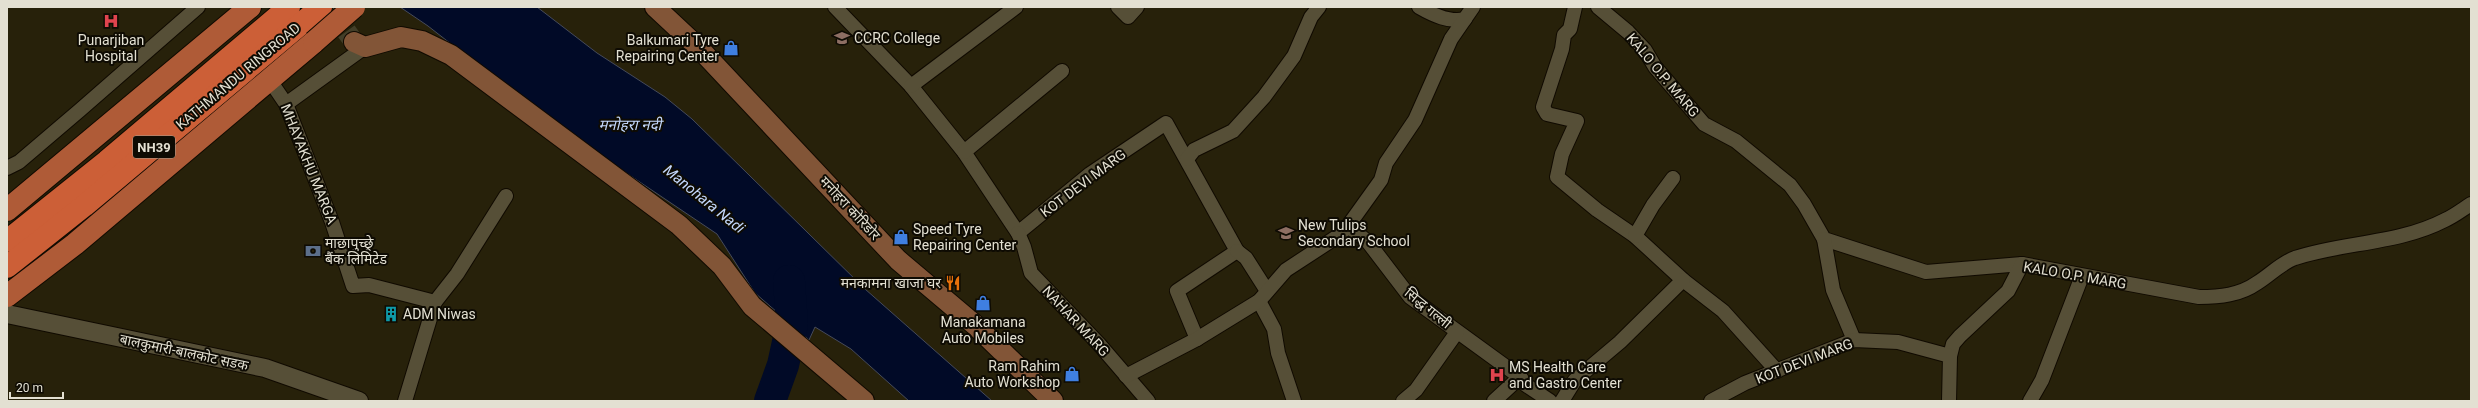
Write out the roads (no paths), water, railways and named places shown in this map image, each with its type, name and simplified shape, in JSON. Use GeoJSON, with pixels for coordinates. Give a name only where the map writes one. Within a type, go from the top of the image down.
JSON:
{"type":"FeatureCollection","features":[{"type":"Feature","properties":{"kind":"highway","name":"KATHMANDU RINGROAD"},"geometry":{"type":"LineString","coordinates":[[7,241],[293,13],[321,7]]}},
{"type":"Feature","properties":{"kind":"highway","name":"KATHMANDU RINGROAD"},"geometry":{"type":"LineString","coordinates":[[7,267],[84,206],[293,13]]}},
{"type":"Feature","properties":{"kind":"main road"},"geometry":{"type":"LineString","coordinates":[[7,210],[250,7]]}},
{"type":"Feature","properties":{"kind":"main road"},"geometry":{"type":"LineString","coordinates":[[7,296],[87,234],[354,7]]}},
{"type":"Feature","properties":{"kind":"main road","name":"मनोहरा कोरिडोर"},"geometry":{"type":"LineString","coordinates":[[655,7],[705,54],[898,260],[975,325],[1053,401]]}},
{"type":"Feature","properties":{"kind":"main road"},"geometry":{"type":"LineString","coordinates":[[359,44],[401,37],[422,41],[451,55],[679,225],[722,266],[752,306],[864,401]]}},
{"type":"Feature","properties":{"kind":"street"},"geometry":{"type":"LineString","coordinates":[[7,168],[19,162],[198,7]]}},
{"type":"Feature","properties":{"kind":"street"},"geometry":{"type":"LineString","coordinates":[[835,7],[911,86],[964,152],[1018,233]]}},
{"type":"Feature","properties":{"kind":"street"},"geometry":{"type":"LineString","coordinates":[[911,86],[1016,7]]}},
{"type":"Feature","properties":{"kind":"street"},"geometry":{"type":"LineString","coordinates":[[1118,7],[1128,17],[1137,7]]}},
{"type":"Feature","properties":{"kind":"street"},"geometry":{"type":"LineString","coordinates":[[1187,159],[1194,150],[1233,131],[1264,97],[1294,56],[1311,17],[1319,7]]}},
{"type":"Feature","properties":{"kind":"street"},"geometry":{"type":"LineString","coordinates":[[1419,7],[1444,19],[1456,21],[1465,19]]}},
{"type":"Feature","properties":{"kind":"street"},"geometry":{"type":"LineString","coordinates":[[1126,376],[1197,339],[1263,296],[1286,270],[1338,236],[1348,226],[1381,180],[1386,163],[1416,120],[1451,39],[1473,7]]}},
{"type":"Feature","properties":{"kind":"street"},"geometry":{"type":"LineString","coordinates":[[1575,7],[1570,29],[1564,35],[1562,49],[1543,107],[1547,114],[1577,121],[1562,154],[1557,177],[1597,210],[1635,236],[1682,280],[1723,310],[1777,371]]}},
{"type":"Feature","properties":{"kind":"street","name":"KALO O.P. MARG"},"geometry":{"type":"LineString","coordinates":[[1598,7],[1628,32],[1645,50],[1655,67],[1704,124],[1736,141],[1790,185],[1804,204],[1824,239],[1926,272],[2022,264],[2199,297],[2221,297],[2242,291],[2293,259],[2316,252],[2378,241],[2415,231],[2445,221],[2471,204]]}},
{"type":"Feature","properties":{"kind":"street"},"geometry":{"type":"LineString","coordinates":[[286,104],[359,44]]}},
{"type":"Feature","properties":{"kind":"street"},"geometry":{"type":"LineString","coordinates":[[964,152],[1062,71]]}},
{"type":"Feature","properties":{"kind":"street","name":"MHAYAKHU MARGA"},"geometry":{"type":"LineString","coordinates":[[269,79],[286,104],[332,222],[353,286],[370,285],[435,302]]}},
{"type":"Feature","properties":{"kind":"street","name":"KOT DEVI MARG"},"geometry":{"type":"LineString","coordinates":[[1018,233],[1090,174],[1166,123],[1237,251],[1246,258],[1263,296]]}},
{"type":"Feature","properties":{"kind":"street"},"geometry":{"type":"LineString","coordinates":[[1635,236],[1653,205],[1673,178]]}},
{"type":"Feature","properties":{"kind":"street"},"geometry":{"type":"LineString","coordinates":[[405,401],[435,302],[457,274],[506,196]]}},
{"type":"Feature","properties":{"kind":"street","name":"सिद्ध गल्ली"},"geometry":{"type":"LineString","coordinates":[[1348,226],[1368,242],[1410,297],[1520,377]]}},
{"type":"Feature","properties":{"kind":"street","name":"NAHAR MARG"},"geometry":{"type":"LineString","coordinates":[[1018,233],[1024,247],[1031,273],[1148,401]]}},
{"type":"Feature","properties":{"kind":"street"},"geometry":{"type":"LineString","coordinates":[[1824,239],[1833,290],[1854,340]]}},
{"type":"Feature","properties":{"kind":"street"},"geometry":{"type":"LineString","coordinates":[[1197,339],[1177,291],[1237,251]]}},
{"type":"Feature","properties":{"kind":"street"},"geometry":{"type":"LineString","coordinates":[[1949,401],[1950,356],[1954,344],[1960,336],[2008,291],[2022,264]]}},
{"type":"Feature","properties":{"kind":"street"},"geometry":{"type":"LineString","coordinates":[[2030,401],[2042,380],[2082,276]]}},
{"type":"Feature","properties":{"kind":"street"},"geometry":{"type":"LineString","coordinates":[[1562,401],[1575,380],[1620,342],[1682,280]]}},
{"type":"Feature","properties":{"kind":"street"},"geometry":{"type":"LineString","coordinates":[[1263,296],[1274,329],[1278,353],[1294,401]]}},
{"type":"Feature","properties":{"kind":"street","name":"बालकुमारी-बालकोट सडक"},"geometry":{"type":"LineString","coordinates":[[7,314],[265,368],[349,400]]}},
{"type":"Feature","properties":{"kind":"street"},"geometry":{"type":"LineString","coordinates":[[1403,401],[1416,390],[1458,332]]}},
{"type":"Feature","properties":{"kind":"street","name":"KOT DEVI MARG"},"geometry":{"type":"LineString","coordinates":[[1711,401],[1745,383],[1854,340],[1898,342],[1950,356]]}},
{"type":"Feature","properties":{"kind":"street"},"geometry":{"type":"LineString","coordinates":[[1494,401],[1520,377],[1526,385],[1550,401]]}},
{"type":"Feature","properties":{"kind":"water","name":"मनोहरा नदी"},"geometry":{"type":"Polygon","coordinates":[[[400,7],[537,7],[597,53],[665,97],[692,119],[865,289],[992,401],[909,401],[851,349],[815,327],[809,340],[755,293],[717,234],[555,125],[428,26],[400,7]]]}},
{"type":"Feature","properties":{"kind":"waterway"},"geometry":{"type":"LineString","coordinates":[[770,401],[783,365],[792,324],[789,281]]}},
{"type":"Feature","properties":{"kind":"tunnel"},"geometry":{"type":"LineString","coordinates":[[329,7],[354,42]]}},
{"type":"Feature","properties":{"kind":"place","name":"Punarjiban Hospital"},"geometry":{"type":"Point","coordinates":[111,21]}},
{"type":"Feature","properties":{"kind":"place","name":"CCRC College"},"geometry":{"type":"Point","coordinates":[842,38]}},
{"type":"Feature","properties":{"kind":"place","name":"Balkumari Tyre Repairing Center"},"geometry":{"type":"Point","coordinates":[731,48]}},
{"type":"Feature","properties":{"kind":"place","name":"New Tulips Secondary School"},"geometry":{"type":"Point","coordinates":[1286,233]}},
{"type":"Feature","properties":{"kind":"place","name":"Speed Tyre Repairing Center"},"geometry":{"type":"Point","coordinates":[901,237]}},
{"type":"Feature","properties":{"kind":"place","name":"माछापुच्छ्रे बैंक लिमिटेड"},"geometry":{"type":"Point","coordinates":[313,251]}},
{"type":"Feature","properties":{"kind":"place","name":"मनकामना खाजा घर"},"geometry":{"type":"Point","coordinates":[953,283]}},
{"type":"Feature","properties":{"kind":"place","name":"Manakamana Auto Mobiles"},"geometry":{"type":"Point","coordinates":[983,303]}},
{"type":"Feature","properties":{"kind":"place","name":"ADM Niwas"},"geometry":{"type":"Point","coordinates":[391,314]}},
{"type":"Feature","properties":{"kind":"place","name":"Ram Rahim Auto Workshop"},"geometry":{"type":"Point","coordinates":[1072,374]}},
{"type":"Feature","properties":{"kind":"place","name":"MS Health Care and Gastro Center"},"geometry":{"type":"Point","coordinates":[1497,375]}},
{"type":"Feature","properties":{"kind":"water label","name":"Manohara Nadi"},"geometry":{"type":"Point","coordinates":[704,199]}}]}
